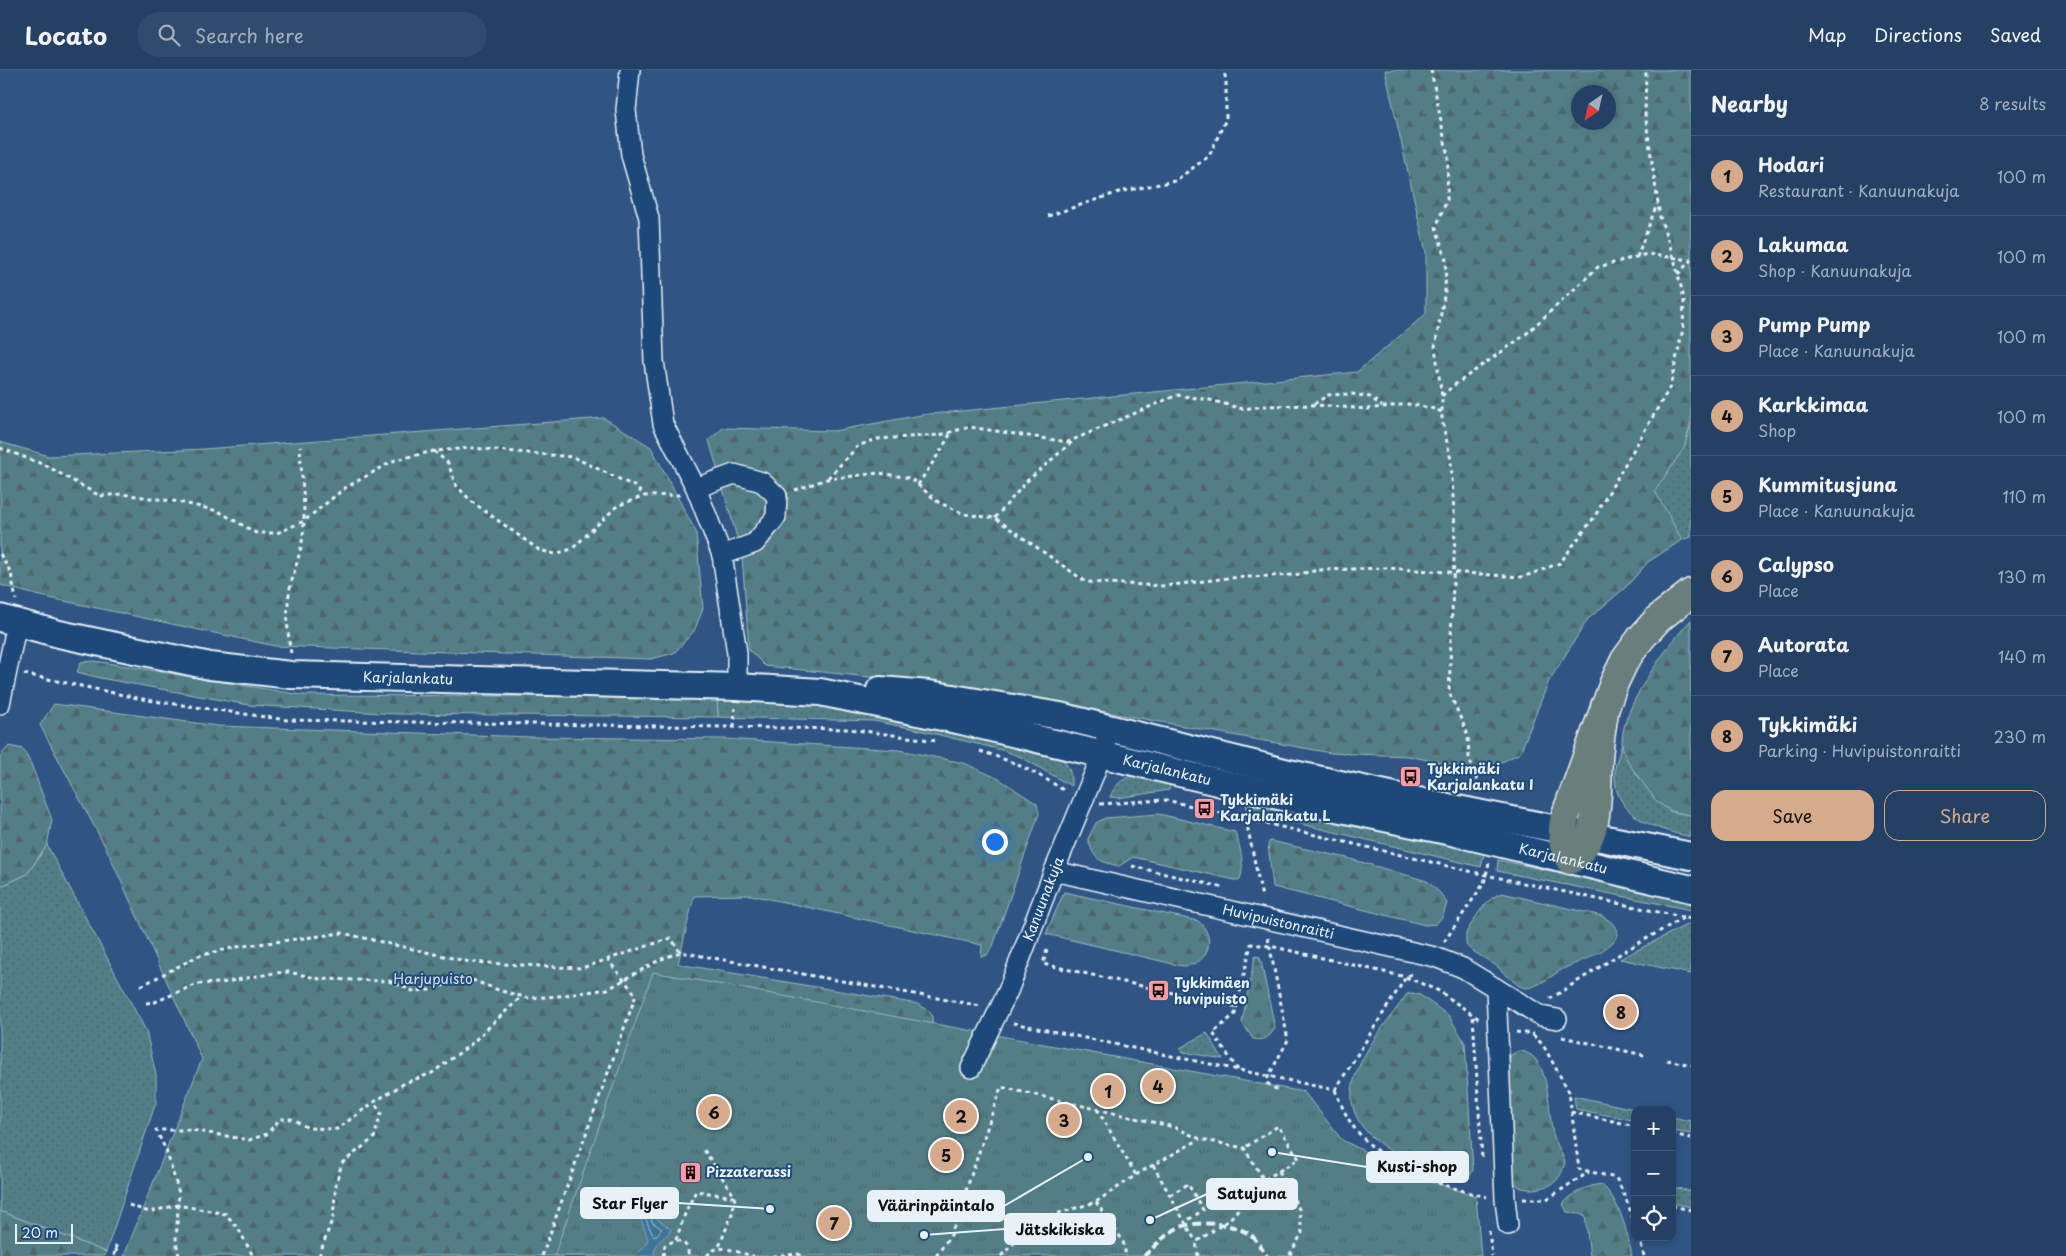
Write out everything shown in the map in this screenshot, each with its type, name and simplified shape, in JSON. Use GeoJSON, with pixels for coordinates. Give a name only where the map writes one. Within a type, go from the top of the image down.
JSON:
{"type":"FeatureCollection","features":[{"type":"Feature","properties":{"kind":"highway"},"geometry":{"type":"LineString","coordinates":[[1605,706],[1600,736],[1597,805],[1590,835],[1584,847],[1570,860],[1565,851],[1562,830],[1576,783],[1605,706],[1614,683],[1625,660],[1641,638],[1658,619],[1691,593]]}},
{"type":"Feature","properties":{"kind":"main road","name":"Karjalankatu"},"geometry":{"type":"LineString","coordinates":[[9,621],[59,634],[210,666],[297,676],[737,687],[820,692],[962,721],[1256,791],[1452,832],[1691,889]]}},
{"type":"Feature","properties":{"kind":"main road","name":"Karjalankatu"},"geometry":{"type":"LineString","coordinates":[[820,692],[856,688],[929,694],[1060,716],[1289,773],[1691,856]]}},
{"type":"Feature","properties":{"kind":"street"},"geometry":{"type":"LineString","coordinates":[[630,70],[626,110],[631,155],[649,218],[654,361],[663,424],[696,488],[722,555],[737,653],[737,687]]}},
{"type":"Feature","properties":{"kind":"street"},"geometry":{"type":"LineString","coordinates":[[696,488],[734,474],[762,482],[777,496],[776,517],[755,543],[722,555]]}},
{"type":"Feature","properties":{"kind":"street"},"geometry":{"type":"LineString","coordinates":[[0,704],[7,670],[9,621]]}},
{"type":"Feature","properties":{"kind":"street","name":"Kanuunakuja"},"geometry":{"type":"LineString","coordinates":[[971,1068],[1008,991],[1102,754],[1110,728]]}},
{"type":"Feature","properties":{"kind":"street","name":"Huvipuistonraitti"},"geometry":{"type":"LineString","coordinates":[[1054,871],[1435,957],[1462,968],[1541,1016],[1555,1027]]}},
{"type":"Feature","properties":{"kind":"street"},"geometry":{"type":"LineString","coordinates":[[1496,988],[1505,1199],[1508,1225]]}},
{"type":"Feature","properties":{"kind":"path"},"geometry":{"type":"LineString","coordinates":[[1048,216],[1120,192],[1175,181],[1209,156],[1226,118],[1226,79],[1223,70]]}},
{"type":"Feature","properties":{"kind":"path"},"geometry":{"type":"LineString","coordinates":[[1430,70],[1448,157],[1447,200],[1436,228],[1446,260],[1445,291],[1435,347],[1442,397],[1442,412],[1451,460],[1454,572],[1450,692],[1468,735],[1469,758],[1482,793]]}},
{"type":"Feature","properties":{"kind":"path"},"geometry":{"type":"LineString","coordinates":[[777,496],[827,479],[878,473],[910,478],[938,502],[964,514],[995,518],[1086,582],[1165,586],[1228,578],[1294,575],[1319,570],[1386,568],[1523,577],[1560,563],[1595,516],[1670,386],[1683,329],[1684,299],[1674,258],[1660,217],[1645,114],[1646,70]]}},
{"type":"Feature","properties":{"kind":"path"},"geometry":{"type":"LineString","coordinates":[[1636,257],[1658,202]]}},
{"type":"Feature","properties":{"kind":"path"},"geometry":{"type":"LineString","coordinates":[[1442,397],[1453,386],[1525,335],[1598,268],[1647,254],[1691,260]]}},
{"type":"Feature","properties":{"kind":"path"},"geometry":{"type":"LineString","coordinates":[[1678,274],[1691,260]]}},
{"type":"Feature","properties":{"kind":"path"},"geometry":{"type":"LineString","coordinates":[[1313,405],[1328,395],[1352,394],[1370,397],[1382,407]]}},
{"type":"Feature","properties":{"kind":"path"},"geometry":{"type":"LineString","coordinates":[[827,479],[858,446],[876,439],[940,435],[969,427],[1068,442],[1177,395],[1210,400],[1243,409],[1264,406],[1313,405],[1343,408],[1409,404],[1442,412]]}},
{"type":"Feature","properties":{"kind":"path"},"geometry":{"type":"LineString","coordinates":[[918,485],[951,432]]}},
{"type":"Feature","properties":{"kind":"path"},"geometry":{"type":"LineString","coordinates":[[995,518],[1027,481],[1076,438]]}},
{"type":"Feature","properties":{"kind":"path"},"geometry":{"type":"LineString","coordinates":[[297,676],[289,643],[288,608],[304,521],[300,446]]}},
{"type":"Feature","properties":{"kind":"path"},"geometry":{"type":"LineString","coordinates":[[0,448],[45,465],[100,496],[122,494],[179,502],[210,509],[237,521],[256,533],[277,533],[304,521],[345,488],[395,460],[434,451],[472,448],[573,458],[634,486],[645,496]]}},
{"type":"Feature","properties":{"kind":"path"},"geometry":{"type":"LineString","coordinates":[[0,453],[7,450]]}},
{"type":"Feature","properties":{"kind":"path"},"geometry":{"type":"LineString","coordinates":[[434,451],[448,464],[456,484],[471,501],[539,550],[555,554],[572,548],[617,506],[645,496],[684,495],[696,488]]}},
{"type":"Feature","properties":{"kind":"path"},"geometry":{"type":"LineString","coordinates":[[0,554],[11,573],[16,596],[9,621]]}},
{"type":"Feature","properties":{"kind":"path"},"geometry":{"type":"LineString","coordinates":[[7,670],[147,700],[287,720],[849,729],[940,742]]}},
{"type":"Feature","properties":{"kind":"path"},"geometry":{"type":"LineString","coordinates":[[972,748],[1013,761],[1044,777],[1070,794]]}},
{"type":"Feature","properties":{"kind":"path"},"geometry":{"type":"LineString","coordinates":[[1102,805],[1166,800],[1486,875],[1691,919]]}},
{"type":"Feature","properties":{"kind":"path"},"geometry":{"type":"LineString","coordinates":[[1246,820],[1262,897]]}},
{"type":"Feature","properties":{"kind":"path"},"geometry":{"type":"LineString","coordinates":[[1441,946],[1484,883],[1490,860]]}},
{"type":"Feature","properties":{"kind":"path"},"geometry":{"type":"LineString","coordinates":[[1544,1005],[1551,998],[1623,952],[1684,918]]}},
{"type":"Feature","properties":{"kind":"path"},"geometry":{"type":"LineString","coordinates":[[1267,932],[1288,1040],[1268,1077],[1267,1083],[1279,1091]]}},
{"type":"Feature","properties":{"kind":"path"},"geometry":{"type":"LineString","coordinates":[[141,986],[198,956],[236,947],[342,933],[470,962],[582,968],[672,938],[680,952],[659,960],[608,989],[559,996],[528,998],[467,978],[429,990],[413,991],[389,981],[320,979],[290,972],[274,973],[221,983],[197,984],[155,1002],[146,1003]]}},
{"type":"Feature","properties":{"kind":"path"},"geometry":{"type":"LineString","coordinates":[[1238,1070],[1213,1033],[1235,1014],[1251,944],[1270,946],[1406,977],[1439,991],[1473,1016],[1483,1168]]}},
{"type":"Feature","properties":{"kind":"path"},"geometry":{"type":"LineString","coordinates":[[1047,950],[1043,964],[1236,1007]]}},
{"type":"Feature","properties":{"kind":"path"},"geometry":{"type":"LineString","coordinates":[[542,1256],[636,995],[608,960]]}},
{"type":"Feature","properties":{"kind":"path"},"geometry":{"type":"LineString","coordinates":[[1421,969],[1406,977],[1335,1090],[1356,1131],[1383,1156],[1405,1169],[1485,1196],[1505,1199],[1547,1199],[1589,1172]]}},
{"type":"Feature","properties":{"kind":"path"},"geometry":{"type":"LineString","coordinates":[[179,1256],[176,1241],[179,1193],[166,1150],[156,1130],[192,1130],[249,1140],[267,1134],[280,1119],[292,1119],[308,1128],[337,1129],[374,1102],[405,1083],[432,1074],[470,1045],[521,996]]}},
{"type":"Feature","properties":{"kind":"path"},"geometry":{"type":"LineString","coordinates":[[1555,1027],[1648,1056]]}},
{"type":"Feature","properties":{"kind":"path"},"geometry":{"type":"LineString","coordinates":[[1533,1035],[1543,1044],[1568,1092],[1579,1170],[1616,1178],[1631,1213]]}},
{"type":"Feature","properties":{"kind":"path"},"geometry":{"type":"LineString","coordinates":[[1667,1060],[1691,1065]]}},
{"type":"Feature","properties":{"kind":"path"},"geometry":{"type":"LineString","coordinates":[[936,1256],[951,1235],[1001,1087],[1174,1127],[1200,1139],[1244,1148],[1278,1126]]}},
{"type":"Feature","properties":{"kind":"path"},"geometry":{"type":"LineString","coordinates":[[319,1256],[333,1217],[336,1184],[342,1163],[374,1138],[381,1113],[374,1102]]}},
{"type":"Feature","properties":{"kind":"path"},"geometry":{"type":"LineString","coordinates":[[1097,1109],[1136,1175]]}},
{"type":"Feature","properties":{"kind":"path"},"geometry":{"type":"LineString","coordinates":[[1571,1112],[1631,1125]]}},
{"type":"Feature","properties":{"kind":"path"},"geometry":{"type":"LineString","coordinates":[[1196,1242],[1229,1220],[1264,1180],[1298,1159],[1278,1126],[1279,1120]]}},
{"type":"Feature","properties":{"kind":"path"},"geometry":{"type":"LineString","coordinates":[[1676,1135],[1691,1138]]}},
{"type":"Feature","properties":{"kind":"path"},"geometry":{"type":"LineString","coordinates":[[1001,1256],[1016,1241],[1049,1216],[1096,1202],[1136,1175],[1200,1139]]}},
{"type":"Feature","properties":{"kind":"path"},"geometry":{"type":"LineString","coordinates":[[1244,1148],[1264,1180]]}},
{"type":"Feature","properties":{"kind":"path"},"geometry":{"type":"LineString","coordinates":[[704,1150],[735,1197],[733,1211],[719,1247]]}},
{"type":"Feature","properties":{"kind":"path"},"geometry":{"type":"LineString","coordinates":[[1153,1165],[1196,1242],[1198,1256]]}},
{"type":"Feature","properties":{"kind":"path"},"geometry":{"type":"LineString","coordinates":[[1279,1171],[1299,1209],[1302,1233],[1290,1256]]}},
{"type":"Feature","properties":{"kind":"path"},"geometry":{"type":"LineString","coordinates":[[1170,1195],[1188,1184],[1203,1210],[1184,1222]]}},
{"type":"Feature","properties":{"kind":"path"},"geometry":{"type":"LineString","coordinates":[[1484,1187],[1486,1205]]}},
{"type":"Feature","properties":{"kind":"path"},"geometry":{"type":"LineString","coordinates":[[676,1240],[696,1190],[735,1197]]}},
{"type":"Feature","properties":{"kind":"path"},"geometry":{"type":"LineString","coordinates":[[1096,1202],[1123,1241],[1126,1256]]}},
{"type":"Feature","properties":{"kind":"path"},"geometry":{"type":"LineString","coordinates":[[128,1205],[149,1212],[178,1205],[226,1214],[239,1230],[253,1256]]}},
{"type":"Feature","properties":{"kind":"path"},"geometry":{"type":"LineString","coordinates":[[1676,1207],[1691,1210]]}},
{"type":"Feature","properties":{"kind":"path"},"geometry":{"type":"LineString","coordinates":[[1488,1222],[1492,1256]]}},
{"type":"Feature","properties":{"kind":"path"},"geometry":{"type":"LineString","coordinates":[[663,1256],[665,1245],[676,1240],[684,1243],[687,1247],[688,1256]]}},
{"type":"Feature","properties":{"kind":"path"},"geometry":{"type":"LineString","coordinates":[[1640,1241],[1644,1256]]}},
{"type":"Feature","properties":{"kind":"path"},"geometry":{"type":"LineString","coordinates":[[707,1256],[711,1251],[719,1247],[754,1256]]}},
{"type":"Feature","properties":{"kind":"path"},"geometry":{"type":"LineString","coordinates":[[773,1256],[798,1254],[803,1256]]}},
{"type":"Feature","properties":{"kind":"green space"},"geometry":{"type":"Polygon","coordinates":[[[1385,70],[1691,70],[1691,422],[1684,448],[1655,491],[1682,540],[1648,562],[1626,587],[1588,619],[1549,681],[1520,753],[1504,761],[1475,770],[1408,756],[1331,753],[975,688],[765,666],[749,650],[742,555],[709,440],[723,428],[834,431],[921,415],[1357,372],[1426,314],[1426,252],[1385,70]]]}},
{"type":"Feature","properties":{"kind":"green space"},"geometry":{"type":"Polygon","coordinates":[[[604,418],[651,447],[696,532],[703,609],[694,631],[674,653],[651,659],[275,646],[36,595],[0,585],[0,442],[49,456],[204,449],[604,418]]]}},
{"type":"Feature","properties":{"kind":"green space"},"geometry":{"type":"Polygon","coordinates":[[[1691,422],[1691,537],[1682,540],[1654,491],[1684,448],[1691,422]]]}},
{"type":"Feature","properties":{"kind":"green space"},"geometry":{"type":"Polygon","coordinates":[[[1691,620],[1691,815],[1668,809],[1658,802],[1630,764],[1624,753],[1622,742],[1629,711],[1647,677],[1691,620]]]}},
{"type":"Feature","properties":{"kind":"green space"},"geometry":{"type":"Polygon","coordinates":[[[95,661],[302,695],[717,697],[718,717],[398,714],[249,705],[100,678],[77,672],[81,662],[95,661]]]}},
{"type":"Feature","properties":{"kind":"green space"},"geometry":{"type":"Polygon","coordinates":[[[717,697],[825,703],[1055,754],[1068,767],[1071,776],[1071,786],[1021,757],[1002,750],[915,729],[874,721],[718,717],[717,697]]]}},
{"type":"Feature","properties":{"kind":"green space","name":"Harjupuisto"},"geometry":{"type":"Polygon","coordinates":[[[54,704],[218,726],[531,737],[725,739],[899,750],[964,763],[999,779],[1037,804],[1039,814],[993,946],[987,955],[981,957],[982,945],[751,895],[694,896],[678,964],[918,1004],[932,1015],[931,1027],[596,1256],[124,1256],[202,1059],[107,850],[40,725],[54,704]]]}},
{"type":"Feature","properties":{"kind":"green space"},"geometry":{"type":"Polygon","coordinates":[[[1622,743],[1628,761],[1654,798],[1671,812],[1691,815],[1691,837],[1663,830],[1638,818],[1628,809],[1620,798],[1616,785],[1615,769],[1622,743]]]}},
{"type":"Feature","properties":{"kind":"green space"},"geometry":{"type":"Polygon","coordinates":[[[9,746],[23,749],[31,764],[52,820],[47,845],[27,874],[0,887],[0,756],[9,746]]]}},
{"type":"Feature","properties":{"kind":"green space"},"geometry":{"type":"Polygon","coordinates":[[[1138,774],[1172,781],[1169,790],[1118,798],[1110,797],[1121,782],[1128,777],[1138,774]]]}},
{"type":"Feature","properties":{"kind":"green space"},"geometry":{"type":"Polygon","coordinates":[[[1247,803],[1322,815],[1484,854],[1481,867],[1246,811],[1247,803]]]}},
{"type":"Feature","properties":{"kind":"green space"},"geometry":{"type":"Polygon","coordinates":[[[1159,814],[1235,832],[1242,863],[1239,881],[1133,857],[1119,866],[1102,861],[1092,851],[1088,839],[1096,823],[1105,818],[1159,814]]]}},
{"type":"Feature","properties":{"kind":"green space"},"geometry":{"type":"Polygon","coordinates":[[[1270,841],[1347,858],[1427,881],[1440,893],[1447,903],[1443,916],[1436,924],[1425,925],[1273,887],[1268,844],[1270,841]]]}},
{"type":"Feature","properties":{"kind":"green space"},"geometry":{"type":"Polygon","coordinates":[[[47,845],[146,1031],[156,1075],[156,1102],[106,1252],[0,1211],[0,887],[27,874],[47,845]]]}},
{"type":"Feature","properties":{"kind":"green space"},"geometry":{"type":"Polygon","coordinates":[[[1498,860],[1690,900],[1691,910],[1497,871],[1498,860]]]}},
{"type":"Feature","properties":{"kind":"green space"},"geometry":{"type":"Polygon","coordinates":[[[1064,892],[1198,921],[1208,935],[1209,943],[1207,950],[1198,962],[1182,966],[1046,934],[1064,892]]]}},
{"type":"Feature","properties":{"kind":"green space"},"geometry":{"type":"Polygon","coordinates":[[[1502,893],[1602,916],[1614,925],[1617,933],[1614,941],[1595,955],[1563,969],[1535,986],[1522,987],[1466,944],[1467,932],[1479,912],[1487,902],[1502,893]]]}},
{"type":"Feature","properties":{"kind":"green space"},"geometry":{"type":"Polygon","coordinates":[[[1688,924],[1691,925],[1691,974],[1620,959],[1688,924]]]}},
{"type":"Feature","properties":{"kind":"green space"},"geometry":{"type":"Polygon","coordinates":[[[1255,956],[1260,957],[1275,1028],[1269,1036],[1261,1040],[1253,1039],[1242,1022],[1255,956]]]}},
{"type":"Feature","properties":{"kind":"green space"},"geometry":{"type":"Polygon","coordinates":[[[653,972],[1304,1092],[1342,1140],[1398,1168],[1476,1196],[1481,1256],[554,1256],[653,972]]]}},
{"type":"Feature","properties":{"kind":"green space"},"geometry":{"type":"Polygon","coordinates":[[[1407,994],[1420,995],[1449,1016],[1465,1043],[1473,1170],[1468,1179],[1460,1181],[1401,1157],[1382,1146],[1367,1132],[1356,1115],[1352,1096],[1360,1063],[1407,994]]]}},
{"type":"Feature","properties":{"kind":"green space"},"geometry":{"type":"Polygon","coordinates":[[[1207,1033],[1223,1059],[1183,1052],[1180,1048],[1207,1033]]]}},
{"type":"Feature","properties":{"kind":"green space"},"geometry":{"type":"Polygon","coordinates":[[[1518,1051],[1528,1053],[1536,1060],[1542,1070],[1546,1082],[1553,1133],[1565,1161],[1558,1179],[1544,1187],[1531,1189],[1518,1186],[1514,1182],[1509,1061],[1511,1055],[1518,1051]]]}},
{"type":"Feature","properties":{"kind":"green space"},"geometry":{"type":"Polygon","coordinates":[[[1574,1096],[1631,1108],[1631,1120],[1576,1109],[1574,1096]]]}},
{"type":"Feature","properties":{"kind":"green space"},"geometry":{"type":"Polygon","coordinates":[[[1676,1118],[1691,1121],[1691,1134],[1676,1132],[1676,1118]]]}},
{"type":"Feature","properties":{"kind":"green space"},"geometry":{"type":"Polygon","coordinates":[[[1601,1184],[1618,1207],[1632,1256],[1590,1256],[1585,1215],[1567,1212],[1563,1204],[1580,1191],[1590,1186],[1601,1184]]]}},
{"type":"Feature","properties":{"kind":"green space"},"geometry":{"type":"Polygon","coordinates":[[[1676,1188],[1691,1191],[1691,1207],[1676,1204],[1676,1188]]]}},
{"type":"Feature","properties":{"kind":"green space"},"geometry":{"type":"Polygon","coordinates":[[[0,1211],[106,1252],[105,1256],[0,1256],[0,1211]]]}},
{"type":"Feature","properties":{"kind":"water"},"geometry":{"type":"Polygon","coordinates":[[[645,1208],[650,1208],[659,1213],[657,1219],[671,1229],[657,1245],[654,1256],[634,1256],[644,1247],[648,1239],[640,1216],[645,1208]]]}},
{"type":"Feature","properties":{"kind":"railway"},"geometry":{"type":"LineString","coordinates":[[1144,1256],[1174,1230],[1192,1224],[1203,1223],[1226,1225],[1246,1232],[1255,1239],[1267,1256]]}},
{"type":"Feature","properties":{"kind":"place","name":"Tykkimäki Karjalankatu I"},"geometry":{"type":"Point","coordinates":[1411,777]}},
{"type":"Feature","properties":{"kind":"place","name":"Tykkimäki Karjalankatu L"},"geometry":{"type":"Point","coordinates":[1204,808]}},
{"type":"Feature","properties":{"kind":"place","name":"Tykkimäen huvipuisto"},"geometry":{"type":"Point","coordinates":[1158,991]}},
{"type":"Feature","properties":{"kind":"place","name":"Tykkimäki"},"geometry":{"type":"Point","coordinates":[1621,1012]}},
{"type":"Feature","properties":{"kind":"place","name":"Karkkimaa"},"geometry":{"type":"Point","coordinates":[1158,1086]}},
{"type":"Feature","properties":{"kind":"place","name":"Hodari"},"geometry":{"type":"Point","coordinates":[1108,1091]}},
{"type":"Feature","properties":{"kind":"place","name":"Calypso"},"geometry":{"type":"Point","coordinates":[714,1112]}},
{"type":"Feature","properties":{"kind":"place","name":"Lakumaa"},"geometry":{"type":"Point","coordinates":[961,1116]}},
{"type":"Feature","properties":{"kind":"place","name":"Pump Pump"},"geometry":{"type":"Point","coordinates":[1064,1120]}},
{"type":"Feature","properties":{"kind":"place","name":"Kusti-shop"},"geometry":{"type":"Point","coordinates":[1272,1152]}},
{"type":"Feature","properties":{"kind":"place","name":"Kummitusjuna"},"geometry":{"type":"Point","coordinates":[946,1155]}},
{"type":"Feature","properties":{"kind":"place","name":"Väärinpäintalo"},"geometry":{"type":"Point","coordinates":[1088,1157]}},
{"type":"Feature","properties":{"kind":"place","name":"Pizzaterassi"},"geometry":{"type":"Point","coordinates":[690,1172]}},
{"type":"Feature","properties":{"kind":"place","name":"Star Flyer"},"geometry":{"type":"Point","coordinates":[770,1209]}},
{"type":"Feature","properties":{"kind":"place","name":"Satujuna"},"geometry":{"type":"Point","coordinates":[1150,1220]}},
{"type":"Feature","properties":{"kind":"place","name":"Autorata"},"geometry":{"type":"Point","coordinates":[834,1223]}},
{"type":"Feature","properties":{"kind":"place","name":"Jätskikiska"},"geometry":{"type":"Point","coordinates":[924,1235]}}]}
